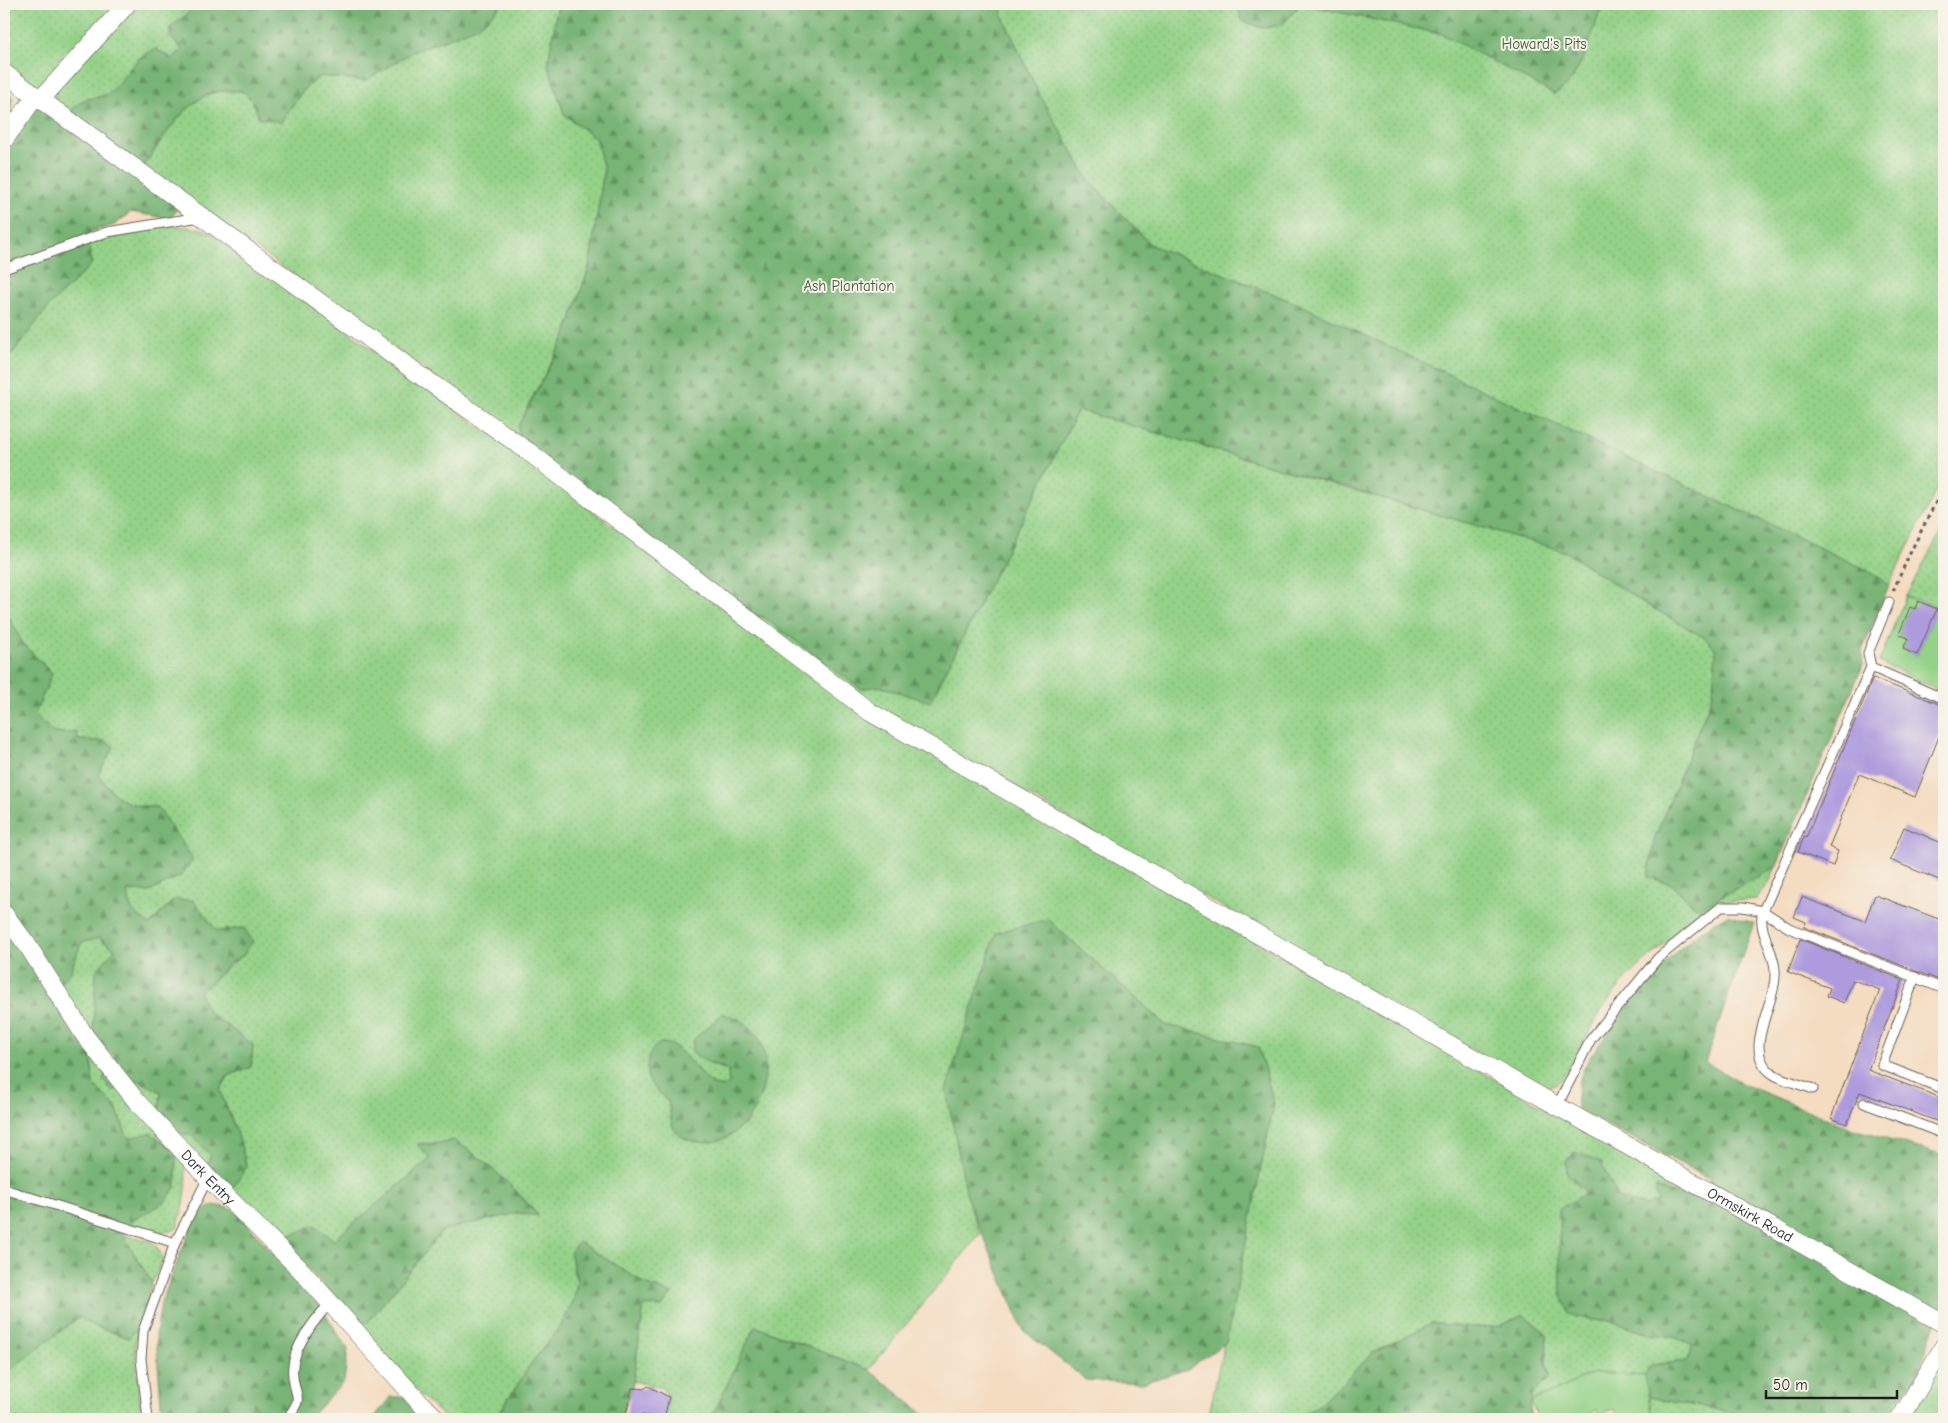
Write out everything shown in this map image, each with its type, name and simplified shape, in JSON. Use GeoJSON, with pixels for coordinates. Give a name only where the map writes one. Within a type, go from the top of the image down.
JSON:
{"type":"FeatureCollection","features":[{"type":"Feature","properties":{"kind":"street"},"geometry":{"type":"LineString","coordinates":[[4,140],[37,98],[127,4]]}},
{"type":"Feature","properties":{"kind":"street","name":"Ormskirk Road"},"geometry":{"type":"LineString","coordinates":[[4,73],[416,373],[529,452],[870,712],[1557,1106],[1944,1324]]}},
{"type":"Feature","properties":{"kind":"street","name":"Dark Entry"},"geometry":{"type":"LineString","coordinates":[[4,914],[28,946],[85,1036],[138,1103],[208,1178],[300,1268],[419,1402],[437,1419]]}},
{"type":"Feature","properties":{"kind":"street"},"geometry":{"type":"LineString","coordinates":[[1900,1419],[1944,1346]]}},
{"type":"Feature","properties":{"kind":"lane"},"geometry":{"type":"LineString","coordinates":[[4,269],[107,232],[202,216]]}},
{"type":"Feature","properties":{"kind":"lane"},"geometry":{"type":"LineString","coordinates":[[1813,1089],[1774,1074],[1764,1066],[1758,1051],[1758,1036],[1776,984],[1775,967],[1760,920],[1871,667],[1868,653],[1889,602]]}},
{"type":"Feature","properties":{"kind":"lane"},"geometry":{"type":"LineString","coordinates":[[1871,667],[1944,699]]}},
{"type":"Feature","properties":{"kind":"lane"},"geometry":{"type":"LineString","coordinates":[[1557,1106],[1591,1039],[1658,958],[1721,908],[1743,907],[1763,911],[1788,928],[1944,989]]}},
{"type":"Feature","properties":{"kind":"lane"},"geometry":{"type":"LineString","coordinates":[[1915,977],[1882,1065],[1944,1089]]}},
{"type":"Feature","properties":{"kind":"lane"},"geometry":{"type":"LineString","coordinates":[[1864,1103],[1944,1134]]}},
{"type":"Feature","properties":{"kind":"lane"},"geometry":{"type":"LineString","coordinates":[[148,1419],[141,1359],[143,1331],[175,1243],[208,1178]]}},
{"type":"Feature","properties":{"kind":"lane"},"geometry":{"type":"LineString","coordinates":[[4,1189],[175,1243]]}},
{"type":"Feature","properties":{"kind":"lane"},"geometry":{"type":"LineString","coordinates":[[287,1419],[298,1401],[298,1393],[293,1377],[297,1356],[307,1332],[331,1302]]}},
{"type":"Feature","properties":{"kind":"path"},"geometry":{"type":"LineString","coordinates":[[1889,602],[1912,549],[1944,486]]}},
{"type":"Feature","properties":{"kind":"green space"},"geometry":{"type":"Polygon","coordinates":[[[4,4],[120,4],[41,86],[34,86],[4,64],[4,4]]]}},
{"type":"Feature","properties":{"kind":"green space"},"geometry":{"type":"Polygon","coordinates":[[[131,4],[215,4],[196,6],[170,37],[182,49],[172,59],[156,49],[147,53],[134,64],[115,89],[102,96],[84,100],[69,114],[55,101],[55,92],[131,4]]]}},
{"type":"Feature","properties":{"kind":"green space"},"geometry":{"type":"Polygon","coordinates":[[[215,4],[503,4],[479,26],[412,52],[365,81],[320,76],[303,90],[281,122],[259,118],[252,100],[243,91],[216,92],[205,96],[193,104],[171,126],[138,176],[181,205],[170,219],[131,212],[114,225],[90,232],[91,265],[50,305],[4,364],[4,180],[11,168],[4,166],[4,86],[11,95],[12,114],[32,106],[71,111],[82,101],[102,96],[111,91],[137,61],[149,52],[156,49],[173,59],[182,48],[170,37],[170,28],[196,6],[215,4]]]}},
{"type":"Feature","properties":{"kind":"green space"},"geometry":{"type":"Polygon","coordinates":[[[503,4],[558,4],[548,64],[564,114],[596,139],[604,170],[589,268],[565,337],[527,407],[520,439],[144,167],[174,123],[194,103],[205,96],[219,91],[243,91],[253,100],[259,117],[281,122],[303,90],[320,76],[365,81],[412,52],[479,26],[503,4]]]}},
{"type":"Feature","properties":{"kind":"green space","name":"Ash Plantation"},"geometry":{"type":"Polygon","coordinates":[[[558,4],[1002,4],[1002,15],[1039,94],[1090,182],[1151,245],[1298,304],[1865,569],[1889,585],[1862,651],[1863,665],[1776,867],[1698,909],[1671,884],[1648,877],[1655,838],[1713,694],[1716,650],[1705,638],[1644,603],[1564,551],[1078,410],[930,702],[879,686],[861,689],[763,617],[753,615],[520,440],[518,426],[565,337],[589,268],[604,170],[596,139],[564,114],[548,64],[558,4]]]}},
{"type":"Feature","properties":{"kind":"green space"},"geometry":{"type":"Polygon","coordinates":[[[1002,4],[1238,4],[1241,20],[1282,25],[1301,4],[1442,34],[1554,94],[1573,78],[1603,4],[1944,4],[1944,475],[1889,585],[1865,569],[1298,304],[1151,245],[1090,182],[1039,94],[1002,15],[1002,4]]]}},
{"type":"Feature","properties":{"kind":"green space"},"geometry":{"type":"Polygon","coordinates":[[[1238,4],[1301,4],[1282,25],[1263,28],[1241,20],[1238,4]]]}},
{"type":"Feature","properties":{"kind":"green space","name":"Howard's Pits"},"geometry":{"type":"Polygon","coordinates":[[[1301,4],[1603,4],[1585,55],[1578,68],[1563,88],[1554,94],[1442,34],[1301,4]]]}},
{"type":"Feature","properties":{"kind":"green space"},"geometry":{"type":"Polygon","coordinates":[[[165,225],[202,229],[213,234],[527,461],[868,719],[1703,1199],[1691,1198],[1656,1188],[1659,1201],[1645,1206],[1618,1198],[1567,1174],[1587,1193],[1559,1209],[1560,1226],[1589,1320],[1606,1320],[1653,1335],[1671,1336],[1692,1344],[1687,1361],[1651,1365],[1645,1376],[1594,1373],[1531,1402],[1532,1395],[1550,1378],[1546,1361],[1547,1334],[1524,1315],[1500,1326],[1472,1328],[1432,1323],[1373,1353],[1319,1405],[1296,1419],[1208,1419],[1274,1104],[1258,1047],[1166,1025],[1046,919],[968,1201],[980,1234],[869,1370],[755,1326],[711,1419],[683,1419],[665,1415],[669,1397],[662,1388],[633,1381],[644,1305],[672,1294],[645,1284],[579,1242],[572,1266],[577,1281],[574,1300],[560,1327],[533,1361],[495,1419],[446,1419],[421,1396],[352,1316],[367,1323],[443,1230],[518,1213],[538,1215],[498,1174],[477,1156],[453,1140],[444,1143],[418,1144],[431,1158],[334,1240],[280,1240],[220,1182],[247,1167],[238,1135],[220,1091],[228,1076],[251,1067],[253,1045],[208,1012],[199,991],[244,955],[244,928],[217,931],[173,900],[149,925],[132,911],[127,891],[149,892],[182,875],[157,807],[136,805],[123,800],[117,796],[98,774],[114,747],[105,741],[78,740],[76,732],[54,733],[35,714],[52,674],[23,644],[4,607],[4,364],[50,305],[91,265],[90,243],[165,225]],[[677,1050],[668,1100],[673,1128],[705,1143],[729,1136],[748,1122],[764,1054],[709,1064],[728,1070],[729,1084],[724,1087],[713,1085],[677,1050]]]}},
{"type":"Feature","properties":{"kind":"green space"},"geometry":{"type":"Polygon","coordinates":[[[1078,410],[1564,551],[1644,603],[1705,638],[1716,650],[1713,694],[1655,838],[1648,877],[1671,884],[1698,909],[1776,867],[1769,883],[1756,899],[1716,903],[1697,916],[1626,978],[1602,1009],[1565,1076],[1556,1085],[1538,1088],[884,712],[753,615],[763,617],[861,689],[879,686],[930,702],[1078,410]]]}},
{"type":"Feature","properties":{"kind":"green space"},"geometry":{"type":"Polygon","coordinates":[[[1944,526],[1944,610],[1906,596],[1944,526]]]}},
{"type":"Feature","properties":{"kind":"green space"},"geometry":{"type":"Polygon","coordinates":[[[1906,596],[1944,610],[1944,692],[1879,662],[1906,596]],[[1910,607],[1899,634],[1908,638],[1903,649],[1917,655],[1933,617],[1910,607]]]}},
{"type":"Feature","properties":{"kind":"green space"},"geometry":{"type":"Polygon","coordinates":[[[4,607],[23,644],[52,674],[35,714],[54,733],[77,732],[78,740],[105,741],[114,747],[98,775],[123,800],[136,805],[157,807],[193,859],[182,875],[149,892],[127,891],[132,911],[150,925],[173,900],[193,900],[217,931],[244,928],[253,941],[244,955],[230,963],[211,983],[199,991],[208,1012],[253,1045],[251,1067],[228,1076],[220,1091],[238,1135],[247,1167],[234,1186],[220,1182],[205,1168],[211,1156],[191,1134],[157,1134],[161,1092],[138,1080],[127,1087],[112,1091],[103,1079],[115,1057],[102,1046],[93,1031],[96,971],[115,949],[99,938],[81,943],[70,973],[48,995],[91,1054],[93,1084],[115,1106],[128,1138],[150,1133],[176,1152],[176,1186],[165,1202],[132,1221],[123,1235],[152,1283],[143,1321],[129,1338],[92,1325],[79,1317],[4,1374],[4,607]]]}},
{"type":"Feature","properties":{"kind":"green space"},"geometry":{"type":"Polygon","coordinates":[[[1728,915],[1754,923],[1705,1062],[1741,1083],[1853,1129],[1944,1156],[1944,1301],[1919,1371],[1885,1419],[1755,1419],[1729,1412],[1649,1397],[1644,1378],[1651,1365],[1687,1361],[1692,1344],[1671,1336],[1653,1335],[1606,1320],[1589,1320],[1569,1314],[1561,1293],[1559,1209],[1586,1193],[1567,1174],[1566,1161],[1575,1152],[1600,1161],[1618,1198],[1645,1206],[1658,1201],[1655,1188],[1691,1198],[1706,1199],[1710,1179],[1577,1109],[1577,1097],[1580,1081],[1588,1060],[1645,985],[1676,952],[1710,925],[1728,915]]]}},
{"type":"Feature","properties":{"kind":"green space"},"geometry":{"type":"Polygon","coordinates":[[[1047,919],[1166,1025],[1258,1047],[1274,1103],[1226,1342],[1188,1369],[1142,1383],[1086,1380],[1024,1331],[968,1201],[946,1090],[996,933],[1047,919]]]}},
{"type":"Feature","properties":{"kind":"green space"},"geometry":{"type":"Polygon","coordinates":[[[99,938],[115,949],[102,1046],[58,985],[70,973],[81,943],[99,938]]]}},
{"type":"Feature","properties":{"kind":"green space"},"geometry":{"type":"Polygon","coordinates":[[[723,1014],[737,1019],[750,1027],[760,1042],[765,1060],[764,1080],[759,1100],[749,1118],[735,1132],[718,1141],[691,1141],[681,1136],[675,1130],[671,1121],[668,1101],[649,1081],[647,1068],[649,1057],[651,1051],[658,1044],[670,1044],[683,1054],[707,1081],[713,1085],[724,1087],[729,1084],[728,1070],[704,1060],[691,1050],[694,1039],[723,1014]]]}},
{"type":"Feature","properties":{"kind":"green space"},"geometry":{"type":"Polygon","coordinates":[[[91,1054],[184,1163],[185,1196],[177,1228],[171,1231],[159,1232],[130,1224],[132,1221],[128,1138],[115,1106],[93,1084],[91,1054]]]}},
{"type":"Feature","properties":{"kind":"green space"},"geometry":{"type":"Polygon","coordinates":[[[138,1080],[162,1092],[160,1118],[130,1085],[138,1080]]]}},
{"type":"Feature","properties":{"kind":"green space"},"geometry":{"type":"Polygon","coordinates":[[[175,1132],[191,1133],[211,1156],[205,1168],[175,1132]]]}},
{"type":"Feature","properties":{"kind":"green space"},"geometry":{"type":"Polygon","coordinates":[[[453,1140],[478,1157],[499,1175],[538,1216],[518,1213],[443,1230],[367,1323],[352,1316],[280,1240],[314,1225],[334,1240],[430,1159],[417,1144],[444,1143],[453,1140]]]}},
{"type":"Feature","properties":{"kind":"green space"},"geometry":{"type":"Polygon","coordinates":[[[214,1205],[234,1209],[318,1303],[348,1349],[344,1382],[308,1419],[162,1419],[156,1335],[161,1303],[191,1227],[199,1213],[214,1205]]]}},
{"type":"Feature","properties":{"kind":"green space"},"geometry":{"type":"Polygon","coordinates":[[[123,1235],[148,1241],[160,1252],[163,1259],[152,1283],[123,1235]]]}},
{"type":"Feature","properties":{"kind":"green space"},"geometry":{"type":"Polygon","coordinates":[[[579,1242],[645,1284],[672,1294],[662,1307],[644,1305],[632,1388],[620,1419],[495,1419],[533,1361],[560,1327],[574,1300],[577,1281],[570,1252],[579,1242]]]}},
{"type":"Feature","properties":{"kind":"green space"},"geometry":{"type":"Polygon","coordinates":[[[1524,1315],[1547,1334],[1546,1361],[1550,1378],[1532,1395],[1530,1413],[1532,1419],[1296,1419],[1319,1405],[1373,1353],[1432,1323],[1472,1328],[1500,1326],[1524,1315]]]}},
{"type":"Feature","properties":{"kind":"green space"},"geometry":{"type":"Polygon","coordinates":[[[79,1317],[92,1325],[128,1338],[137,1329],[135,1349],[142,1419],[4,1419],[4,1374],[79,1317]]]}},
{"type":"Feature","properties":{"kind":"green space"},"geometry":{"type":"Polygon","coordinates":[[[755,1326],[869,1370],[925,1415],[923,1419],[711,1419],[755,1326]]]}},
{"type":"Feature","properties":{"kind":"green space"},"geometry":{"type":"Polygon","coordinates":[[[1944,1359],[1944,1419],[1909,1419],[1944,1359]]]}},
{"type":"Feature","properties":{"kind":"green space"},"geometry":{"type":"Polygon","coordinates":[[[1594,1373],[1645,1376],[1652,1419],[1619,1419],[1614,1409],[1599,1416],[1597,1410],[1579,1419],[1538,1419],[1531,1402],[1594,1373]]]}},
{"type":"Feature","properties":{"kind":"green space"},"geometry":{"type":"Polygon","coordinates":[[[390,1397],[408,1397],[426,1419],[373,1419],[390,1397]]]}},
{"type":"Feature","properties":{"kind":"green space"},"geometry":{"type":"Polygon","coordinates":[[[1649,1397],[1729,1412],[1755,1419],[1652,1419],[1649,1397]]]}},
{"type":"Feature","properties":{"kind":"building"},"geometry":{"type":"Polygon","coordinates":[[[1918,601],[1937,609],[1917,655],[1903,649],[1908,638],[1899,634],[1910,607],[1915,609],[1918,601]]]}},
{"type":"Feature","properties":{"kind":"building"},"geometry":{"type":"Polygon","coordinates":[[[1873,678],[1944,706],[1944,724],[1915,797],[1859,774],[1829,847],[1838,851],[1833,866],[1798,852],[1804,837],[1806,838],[1873,678]]]}},
{"type":"Feature","properties":{"kind":"building"},"geometry":{"type":"Polygon","coordinates":[[[1904,827],[1944,844],[1944,882],[1890,860],[1904,827]]]}},
{"type":"Feature","properties":{"kind":"building"},"geometry":{"type":"Polygon","coordinates":[[[1875,895],[1944,921],[1944,982],[1804,927],[1806,922],[1794,917],[1802,897],[1865,921],[1875,895]]]}},
{"type":"Feature","properties":{"kind":"building"},"geometry":{"type":"Polygon","coordinates":[[[1800,939],[1903,980],[1868,1070],[1944,1099],[1944,1124],[1860,1092],[1847,1124],[1831,1118],[1880,990],[1853,980],[1844,1003],[1827,996],[1830,988],[1788,972],[1800,939]]]}},
{"type":"Feature","properties":{"kind":"building"},"geometry":{"type":"Polygon","coordinates":[[[648,1386],[669,1397],[664,1419],[641,1415],[640,1419],[625,1419],[632,1388],[644,1389],[648,1386]]]}}]}
